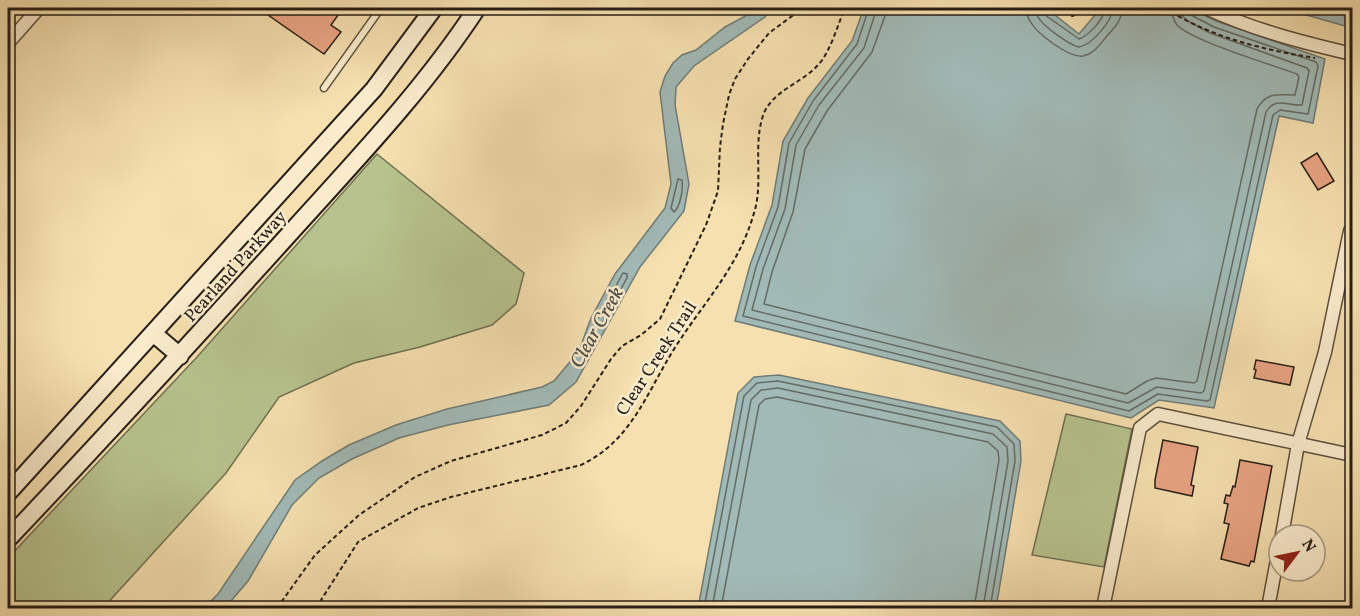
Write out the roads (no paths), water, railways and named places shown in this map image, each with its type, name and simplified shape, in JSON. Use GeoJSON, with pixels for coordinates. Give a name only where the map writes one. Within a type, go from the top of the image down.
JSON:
{"type":"FeatureCollection","features":[{"type":"Feature","properties":{"kind":"main road","name":"Pearland Parkway"},"geometry":{"type":"LineString","coordinates":[[8,493],[374,89],[434,8]]}},
{"type":"Feature","properties":{"kind":"main road","name":"Pearland Parkway"},"geometry":{"type":"LineString","coordinates":[[8,539],[180,356],[405,106],[440,62],[471,10]]}},
{"type":"Feature","properties":{"kind":"main road"},"geometry":{"type":"LineString","coordinates":[[153,333],[180,356]]}},
{"type":"Feature","properties":{"kind":"street"},"geometry":{"type":"LineString","coordinates":[[8,43],[39,8]]}},
{"type":"Feature","properties":{"kind":"street"},"geometry":{"type":"LineString","coordinates":[[1206,8],[1276,36],[1353,54]]}},
{"type":"Feature","properties":{"kind":"street"},"geometry":{"type":"LineString","coordinates":[[1284,523],[1298,444],[1324,352],[1350,231]]}},
{"type":"Feature","properties":{"kind":"street"},"geometry":{"type":"LineString","coordinates":[[1103,609],[1140,428],[1158,414],[1353,455]]}},
{"type":"Feature","properties":{"kind":"street"},"geometry":{"type":"LineString","coordinates":[[1268,609],[1273,583]]}},
{"type":"Feature","properties":{"kind":"lane"},"geometry":{"type":"LineString","coordinates":[[324,88],[381,8]]}},
{"type":"Feature","properties":{"kind":"water","name":"Clear Creek"},"geometry":{"type":"Polygon","coordinates":[[[756,8],[770,8],[765,17],[694,66],[676,87],[675,105],[689,184],[684,211],[640,267],[576,382],[549,405],[448,425],[399,438],[352,459],[319,478],[292,505],[248,581],[225,608],[204,608],[218,594],[295,480],[322,461],[349,445],[396,425],[447,409],[542,387],[554,381],[579,351],[591,318],[615,274],[665,208],[671,184],[660,92],[665,76],[673,63],[682,55],[696,50],[725,27],[753,12],[756,8]]]}},
{"type":"Feature","properties":{"kind":"water"},"geometry":{"type":"Polygon","coordinates":[[[864,8],[1046,8],[1079,34],[1101,8],[1189,8],[1216,21],[1325,59],[1313,123],[1279,116],[1214,408],[1159,400],[1131,418],[735,321],[750,265],[772,205],[783,141],[808,98],[852,41],[864,8]]]}},
{"type":"Feature","properties":{"kind":"water"},"geometry":{"type":"Polygon","coordinates":[[[1282,8],[1352,8],[1352,28],[1282,8]]]}},
{"type":"Feature","properties":{"kind":"water"},"geometry":{"type":"Polygon","coordinates":[[[779,375],[1000,421],[1020,441],[1021,461],[996,608],[698,608],[738,393],[754,377],[779,375]]]}}]}
